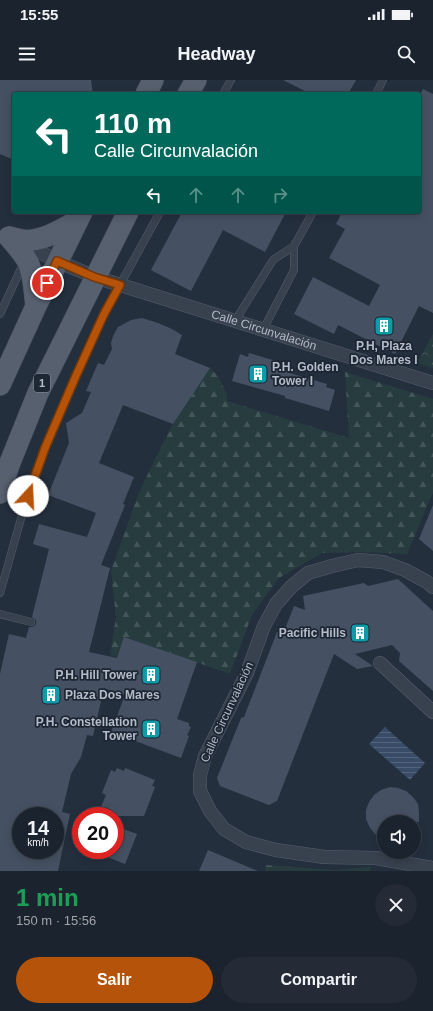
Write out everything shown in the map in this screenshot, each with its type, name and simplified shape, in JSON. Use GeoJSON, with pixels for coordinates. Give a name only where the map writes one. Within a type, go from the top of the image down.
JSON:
{"type":"FeatureCollection","features":[{"type":"Feature","properties":{"kind":"main road"},"geometry":{"type":"LineString","coordinates":[[147,92],[153,80]]}},
{"type":"Feature","properties":{"kind":"main road"},"geometry":{"type":"LineString","coordinates":[[189,92],[196,80]]}},
{"type":"Feature","properties":{"kind":"main road","name":"1"},"geometry":{"type":"LineString","coordinates":[[0,494],[9,465],[38,393],[94,277],[127,214]]}},
{"type":"Feature","properties":{"kind":"main road"},"geometry":{"type":"LineString","coordinates":[[5,235],[22,240],[37,239],[50,235],[79,217]]}},
{"type":"Feature","properties":{"kind":"main road"},"geometry":{"type":"LineString","coordinates":[[0,385],[79,217]]}},
{"type":"Feature","properties":{"kind":"main road"},"geometry":{"type":"LineString","coordinates":[[5,235],[20,249],[28,263],[32,274],[36,306]]}},
{"type":"Feature","properties":{"kind":"street","name":"Calle Circunvalación"},"geometry":{"type":"LineString","coordinates":[[5,235],[57,261],[94,277],[433,383]]}},
{"type":"Feature","properties":{"kind":"street","name":"Calle Circunvalación"},"geometry":{"type":"LineString","coordinates":[[433,587],[405,570],[383,562],[358,560],[308,573],[291,587],[276,604],[264,626],[247,673],[205,756],[200,775],[200,791],[210,811],[224,829],[246,842],[276,850],[324,857],[376,858],[433,868]]}},
{"type":"Feature","properties":{"kind":"street"},"geometry":{"type":"LineString","coordinates":[[380,663],[433,712]]}},
{"type":"Feature","properties":{"kind":"lane"},"geometry":{"type":"LineString","coordinates":[[224,92],[231,80]]}},
{"type":"Feature","properties":{"kind":"lane"},"geometry":{"type":"LineString","coordinates":[[377,92],[383,80]]}},
{"type":"Feature","properties":{"kind":"lane"},"geometry":{"type":"LineString","coordinates":[[0,593],[24,508],[45,448],[104,314],[159,214]]}},
{"type":"Feature","properties":{"kind":"lane"},"geometry":{"type":"LineString","coordinates":[[235,321],[273,260],[294,246],[312,214]]}},
{"type":"Feature","properties":{"kind":"lane"},"geometry":{"type":"LineString","coordinates":[[263,330],[294,270],[294,246]]}},
{"type":"Feature","properties":{"kind":"lane"},"geometry":{"type":"LineString","coordinates":[[0,314],[25,258]]}},
{"type":"Feature","properties":{"kind":"lane"},"geometry":{"type":"LineString","coordinates":[[0,614],[31,622]]}},
{"type":"Feature","properties":{"kind":"green space"},"geometry":{"type":"Polygon","coordinates":[[[433,334],[433,368],[417,363],[433,334]]]}},
{"type":"Feature","properties":{"kind":"green space"},"geometry":{"type":"Polygon","coordinates":[[[210,367],[219,378],[227,395],[227,401],[349,438],[345,372],[433,399],[433,492],[407,554],[363,552],[322,553],[279,578],[252,615],[230,674],[125,637],[117,657],[110,655],[116,617],[111,571],[138,495],[155,459],[173,424],[210,367]]]}},
{"type":"Feature","properties":{"kind":"green space"},"geometry":{"type":"Polygon","coordinates":[[[266,865],[335,870],[371,867],[370,871],[265,871],[266,865]]]}},
{"type":"Feature","properties":{"kind":"water"},"geometry":{"type":"Polygon","coordinates":[[[385,727],[425,763],[410,780],[369,744],[385,727]]]}},
{"type":"Feature","properties":{"kind":"building"},"geometry":{"type":"Polygon","coordinates":[[[0,80],[91,80],[93,92],[12,92],[12,159],[0,154],[0,80]]]}},
{"type":"Feature","properties":{"kind":"building"},"geometry":{"type":"Polygon","coordinates":[[[283,80],[356,80],[349,92],[307,92],[283,80]]]}},
{"type":"Feature","properties":{"kind":"building"},"geometry":{"type":"Polygon","coordinates":[[[423,89],[433,94],[433,313],[419,306],[395,354],[338,325],[334,334],[294,314],[313,277],[369,306],[380,285],[329,258],[345,229],[336,224],[341,214],[421,214],[421,92],[423,89]]]}},
{"type":"Feature","properties":{"kind":"building"},"geometry":{"type":"Polygon","coordinates":[[[181,214],[285,214],[265,252],[223,230],[191,291],[151,270],[181,214]]]}},
{"type":"Feature","properties":{"kind":"building"},"geometry":{"type":"Polygon","coordinates":[[[142,318],[172,329],[182,335],[175,354],[210,368],[173,424],[123,405],[99,463],[134,477],[123,504],[125,505],[101,565],[110,568],[89,652],[117,658],[124,637],[197,662],[177,719],[189,723],[189,726],[191,727],[187,735],[189,736],[181,758],[111,732],[125,695],[104,688],[93,736],[87,735],[81,757],[71,774],[63,807],[12,807],[12,859],[61,859],[58,871],[0,871],[0,674],[9,634],[26,638],[29,627],[33,627],[36,624],[36,620],[32,617],[49,549],[33,544],[39,524],[87,537],[96,513],[48,495],[69,443],[66,423],[82,413],[91,392],[86,391],[98,363],[104,365],[112,349],[111,343],[118,327],[131,320],[142,318]]]}},
{"type":"Feature","properties":{"kind":"building"},"geometry":{"type":"Polygon","coordinates":[[[249,353],[276,361],[275,364],[284,367],[283,371],[327,384],[326,387],[335,390],[329,411],[285,398],[285,396],[232,381],[240,354],[248,357],[249,353]]]}},
{"type":"Feature","properties":{"kind":"building"},"geometry":{"type":"Polygon","coordinates":[[[433,505],[433,551],[419,539],[433,505]]]}},
{"type":"Feature","properties":{"kind":"building"},"geometry":{"type":"Polygon","coordinates":[[[398,579],[433,611],[433,691],[399,661],[400,653],[392,645],[355,654],[373,666],[357,669],[334,654],[277,801],[269,805],[220,786],[217,778],[241,718],[244,717],[277,632],[283,634],[294,606],[305,610],[303,596],[364,583],[368,586],[398,579]]]}},
{"type":"Feature","properties":{"kind":"building"},"geometry":{"type":"Polygon","coordinates":[[[117,768],[124,771],[125,768],[155,780],[152,786],[155,787],[144,816],[124,816],[124,807],[101,807],[106,795],[102,793],[111,770],[115,772],[117,768]]]}},
{"type":"Feature","properties":{"kind":"building"},"geometry":{"type":"Polygon","coordinates":[[[390,787],[406,791],[418,804],[419,815],[377,815],[377,836],[370,828],[366,819],[366,810],[374,795],[381,790],[390,787]]]}},
{"type":"Feature","properties":{"kind":"building"},"geometry":{"type":"Polygon","coordinates":[[[64,812],[70,814],[64,842],[64,812]]]}},
{"type":"Feature","properties":{"kind":"building"},"geometry":{"type":"Polygon","coordinates":[[[124,829],[137,834],[125,864],[112,859],[124,859],[124,829]]]}},
{"type":"Feature","properties":{"kind":"building"},"geometry":{"type":"Polygon","coordinates":[[[208,850],[258,871],[199,871],[208,850]]]}},
{"type":"Feature","properties":{"kind":"place","name":"P.H, Plaza Dos Mares I"},"geometry":{"type":"Point","coordinates":[384,326]}},
{"type":"Feature","properties":{"kind":"place","name":"P.H. Golden Tower I"},"geometry":{"type":"Point","coordinates":[258,374]}},
{"type":"Feature","properties":{"kind":"place","name":"Pacific Hills"},"geometry":{"type":"Point","coordinates":[360,633]}},
{"type":"Feature","properties":{"kind":"place","name":"P.H. Hill Tower"},"geometry":{"type":"Point","coordinates":[151,675]}},
{"type":"Feature","properties":{"kind":"place","name":"Plaza Dos Mares"},"geometry":{"type":"Point","coordinates":[51,695]}},
{"type":"Feature","properties":{"kind":"place","name":"P.H. Constellation Tower"},"geometry":{"type":"Point","coordinates":[151,729]}},
{"type":"Feature","properties":{"kind":"route"},"geometry":{"type":"LineString","coordinates":[[28,496],[45,448],[75,378],[104,314],[120,285],[94,277],[57,261],[47,283]]}}]}
